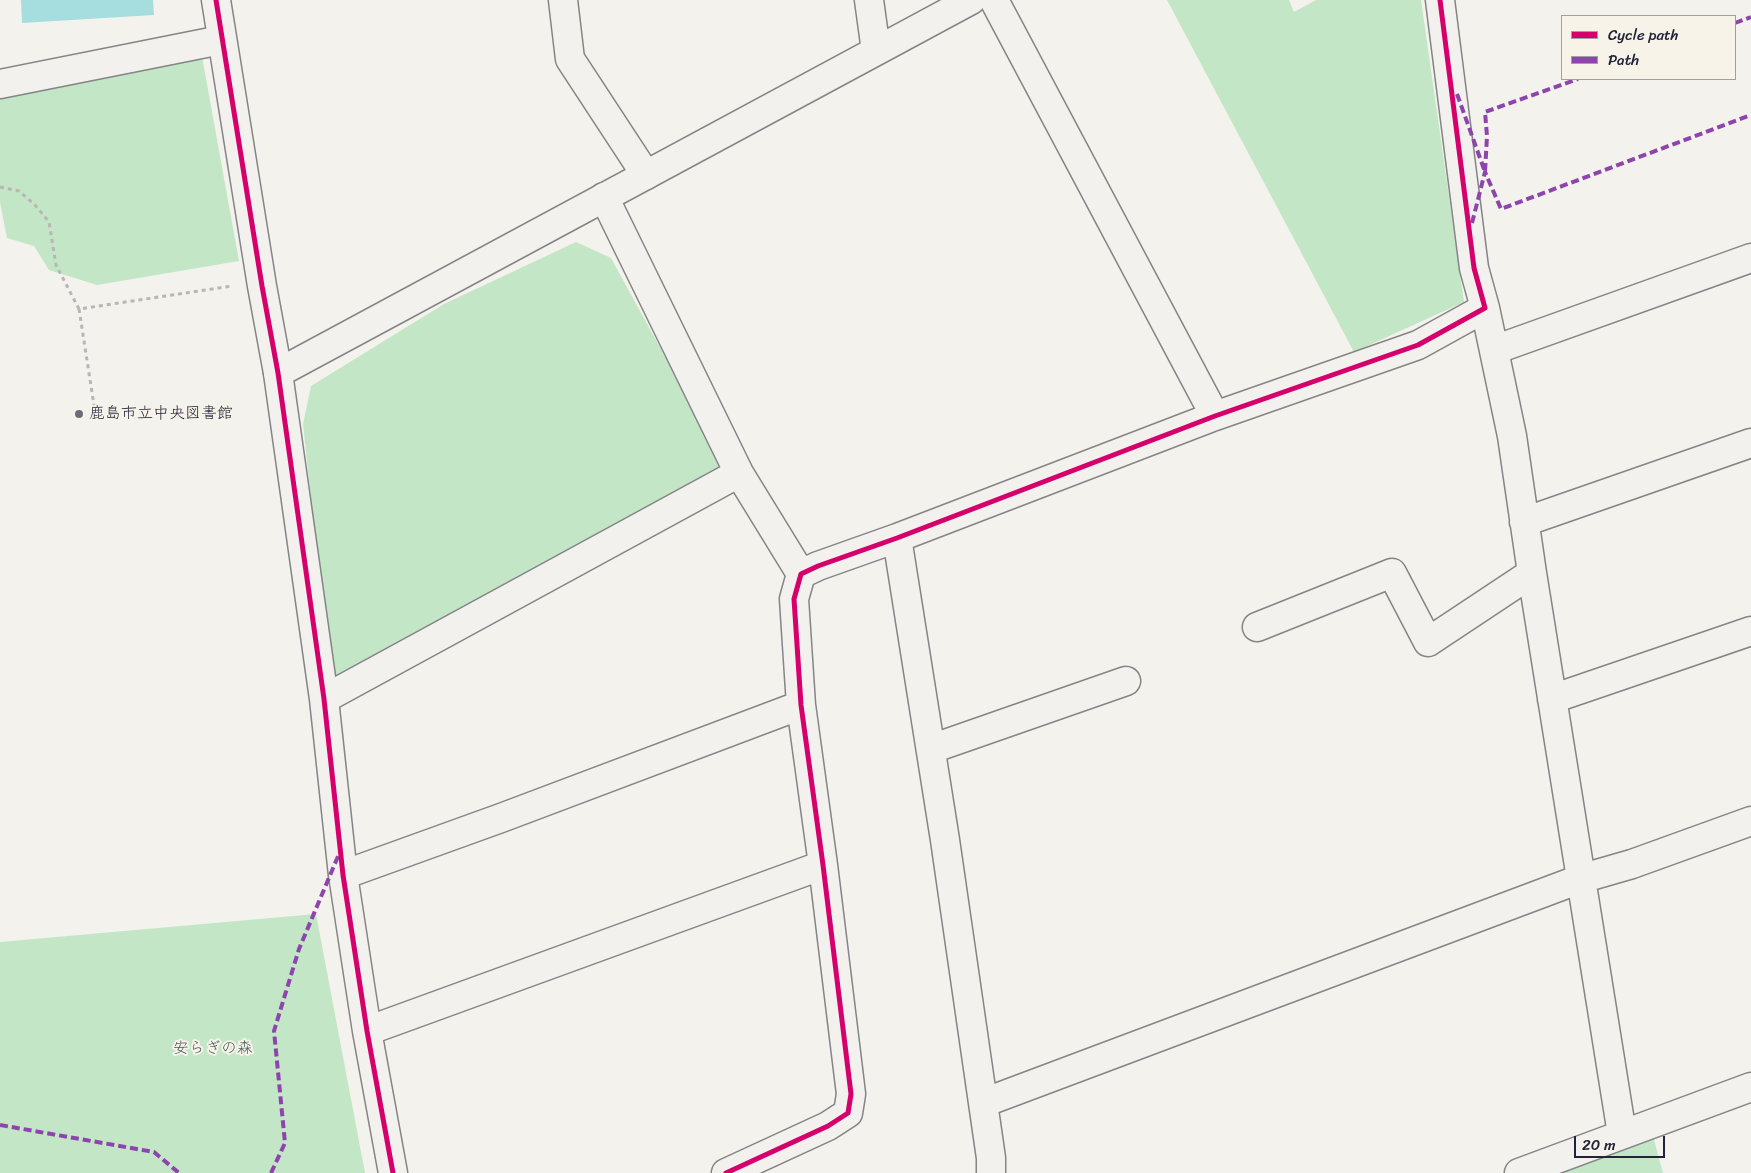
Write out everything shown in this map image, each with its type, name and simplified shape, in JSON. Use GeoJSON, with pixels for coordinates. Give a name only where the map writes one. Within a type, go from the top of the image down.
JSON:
{"type":"FeatureCollection","features":[{"type":"Feature","properties":{"kind":"street"},"geometry":{"type":"LineString","coordinates":[[216,0],[221,40],[278,373],[324,699],[343,875],[367,1032],[393,1173]]}},
{"type":"Feature","properties":{"kind":"street"},"geometry":{"type":"LineString","coordinates":[[563,0],[570,59],[646,175]]}},
{"type":"Feature","properties":{"kind":"street"},"geometry":{"type":"LineString","coordinates":[[869,0],[876,51]]}},
{"type":"Feature","properties":{"kind":"street"},"geometry":{"type":"LineString","coordinates":[[278,373],[971,0]]}},
{"type":"Feature","properties":{"kind":"street"},"geometry":{"type":"LineString","coordinates":[[994,0],[1215,416]]}},
{"type":"Feature","properties":{"kind":"street"},"geometry":{"type":"LineString","coordinates":[[1440,0],[1474,268],[1485,308],[1512,436],[1580,880],[1622,1134]]}},
{"type":"Feature","properties":{"kind":"street"},"geometry":{"type":"LineString","coordinates":[[0,84],[221,40]]}},
{"type":"Feature","properties":{"kind":"street"},"geometry":{"type":"LineString","coordinates":[[604,197],[739,473],[801,574],[794,599],[801,705],[824,865],[851,1094],[848,1113],[828,1126],[726,1173]]}},
{"type":"Feature","properties":{"kind":"street"},"geometry":{"type":"LineString","coordinates":[[1494,350],[1751,258]]}},
{"type":"Feature","properties":{"kind":"street"},"geometry":{"type":"LineString","coordinates":[[801,574],[1215,416],[1418,345],[1485,308]]}},
{"type":"Feature","properties":{"kind":"street"},"geometry":{"type":"LineString","coordinates":[[1524,522],[1751,443]]}},
{"type":"Feature","properties":{"kind":"street"},"geometry":{"type":"LineString","coordinates":[[324,699],[739,473]]}},
{"type":"Feature","properties":{"kind":"street"},"geometry":{"type":"LineString","coordinates":[[897,538],[931,749],[991,1158],[991,1173]]}},
{"type":"Feature","properties":{"kind":"street"},"geometry":{"type":"LineString","coordinates":[[1257,627],[1392,573],[1428,642],[1532,573]]}},
{"type":"Feature","properties":{"kind":"street"},"geometry":{"type":"LineString","coordinates":[[1552,699],[1751,631]]}},
{"type":"Feature","properties":{"kind":"street"},"geometry":{"type":"LineString","coordinates":[[931,749],[1126,681]]}},
{"type":"Feature","properties":{"kind":"street"},"geometry":{"type":"LineString","coordinates":[[343,875],[501,818],[801,705]]}},
{"type":"Feature","properties":{"kind":"street"},"geometry":{"type":"LineString","coordinates":[[983,1103],[1580,880],[1632,864],[1751,821]]}},
{"type":"Feature","properties":{"kind":"street"},"geometry":{"type":"LineString","coordinates":[[367,1032],[824,865]]}},
{"type":"Feature","properties":{"kind":"street"},"geometry":{"type":"LineString","coordinates":[[1519,1173],[1751,1087]]}},
{"type":"Feature","properties":{"kind":"path"},"geometry":{"type":"LineString","coordinates":[[0,187],[19,191],[35,205],[49,222],[56,265],[79,309],[96,418]]}},
{"type":"Feature","properties":{"kind":"path"},"geometry":{"type":"LineString","coordinates":[[79,309],[238,286]]}},
{"type":"Feature","properties":{"kind":"green space"},"geometry":{"type":"Polygon","coordinates":[[[1167,0],[1289,0],[1294,12],[1316,0],[1421,0],[1464,302],[1354,352],[1167,0]]]}},
{"type":"Feature","properties":{"kind":"green space"},"geometry":{"type":"Polygon","coordinates":[[[201,51],[239,261],[97,285],[49,270],[34,246],[7,238],[0,202],[0,92],[201,51]]]}},
{"type":"Feature","properties":{"kind":"green space"},"geometry":{"type":"Polygon","coordinates":[[[576,242],[611,258],[726,468],[331,683],[303,424],[311,386],[444,304],[576,242]]]}},
{"type":"Feature","properties":{"kind":"green space","name":"安らぎの森"},"geometry":{"type":"Polygon","coordinates":[[[316,914],[365,1173],[0,1173],[0,942],[316,914]]]}},
{"type":"Feature","properties":{"kind":"green space"},"geometry":{"type":"Polygon","coordinates":[[[1652,1132],[1663,1173],[1545,1173],[1652,1132]]]}},
{"type":"Feature","properties":{"kind":"water"},"geometry":{"type":"Polygon","coordinates":[[[21,0],[153,0],[154,15],[22,23],[21,0]]]}},
{"type":"Feature","properties":{"kind":"marked path"},"geometry":{"type":"LineString","coordinates":[[1736,23],[1751,17]]}},
{"type":"Feature","properties":{"kind":"marked path"},"geometry":{"type":"LineString","coordinates":[[1457,94],[1485,172],[1487,136],[1485,112],[1575,80]]}},
{"type":"Feature","properties":{"kind":"marked path"},"geometry":{"type":"LineString","coordinates":[[1472,223],[1485,172],[1501,209],[1751,115]]}},
{"type":"Feature","properties":{"kind":"marked path"},"geometry":{"type":"LineString","coordinates":[[271,1173],[285,1143],[274,1031],[299,949],[339,854]]}},
{"type":"Feature","properties":{"kind":"marked path"},"geometry":{"type":"LineString","coordinates":[[0,1125],[154,1152],[179,1173]]}},
{"type":"Feature","properties":{"kind":"cycle path"},"geometry":{"type":"LineString","coordinates":[[216,0],[262,286],[278,373],[324,699],[343,875],[367,1031],[393,1173]]}},
{"type":"Feature","properties":{"kind":"cycle path"},"geometry":{"type":"LineString","coordinates":[[726,1173],[828,1126],[848,1113],[851,1094],[801,705],[794,599],[801,574],[1215,416],[1418,345],[1485,308],[1474,268],[1440,0]]}},
{"type":"Feature","properties":{"kind":"place","name":"鹿島市立中央図書館"},"geometry":{"type":"Point","coordinates":[79,414]}}]}
